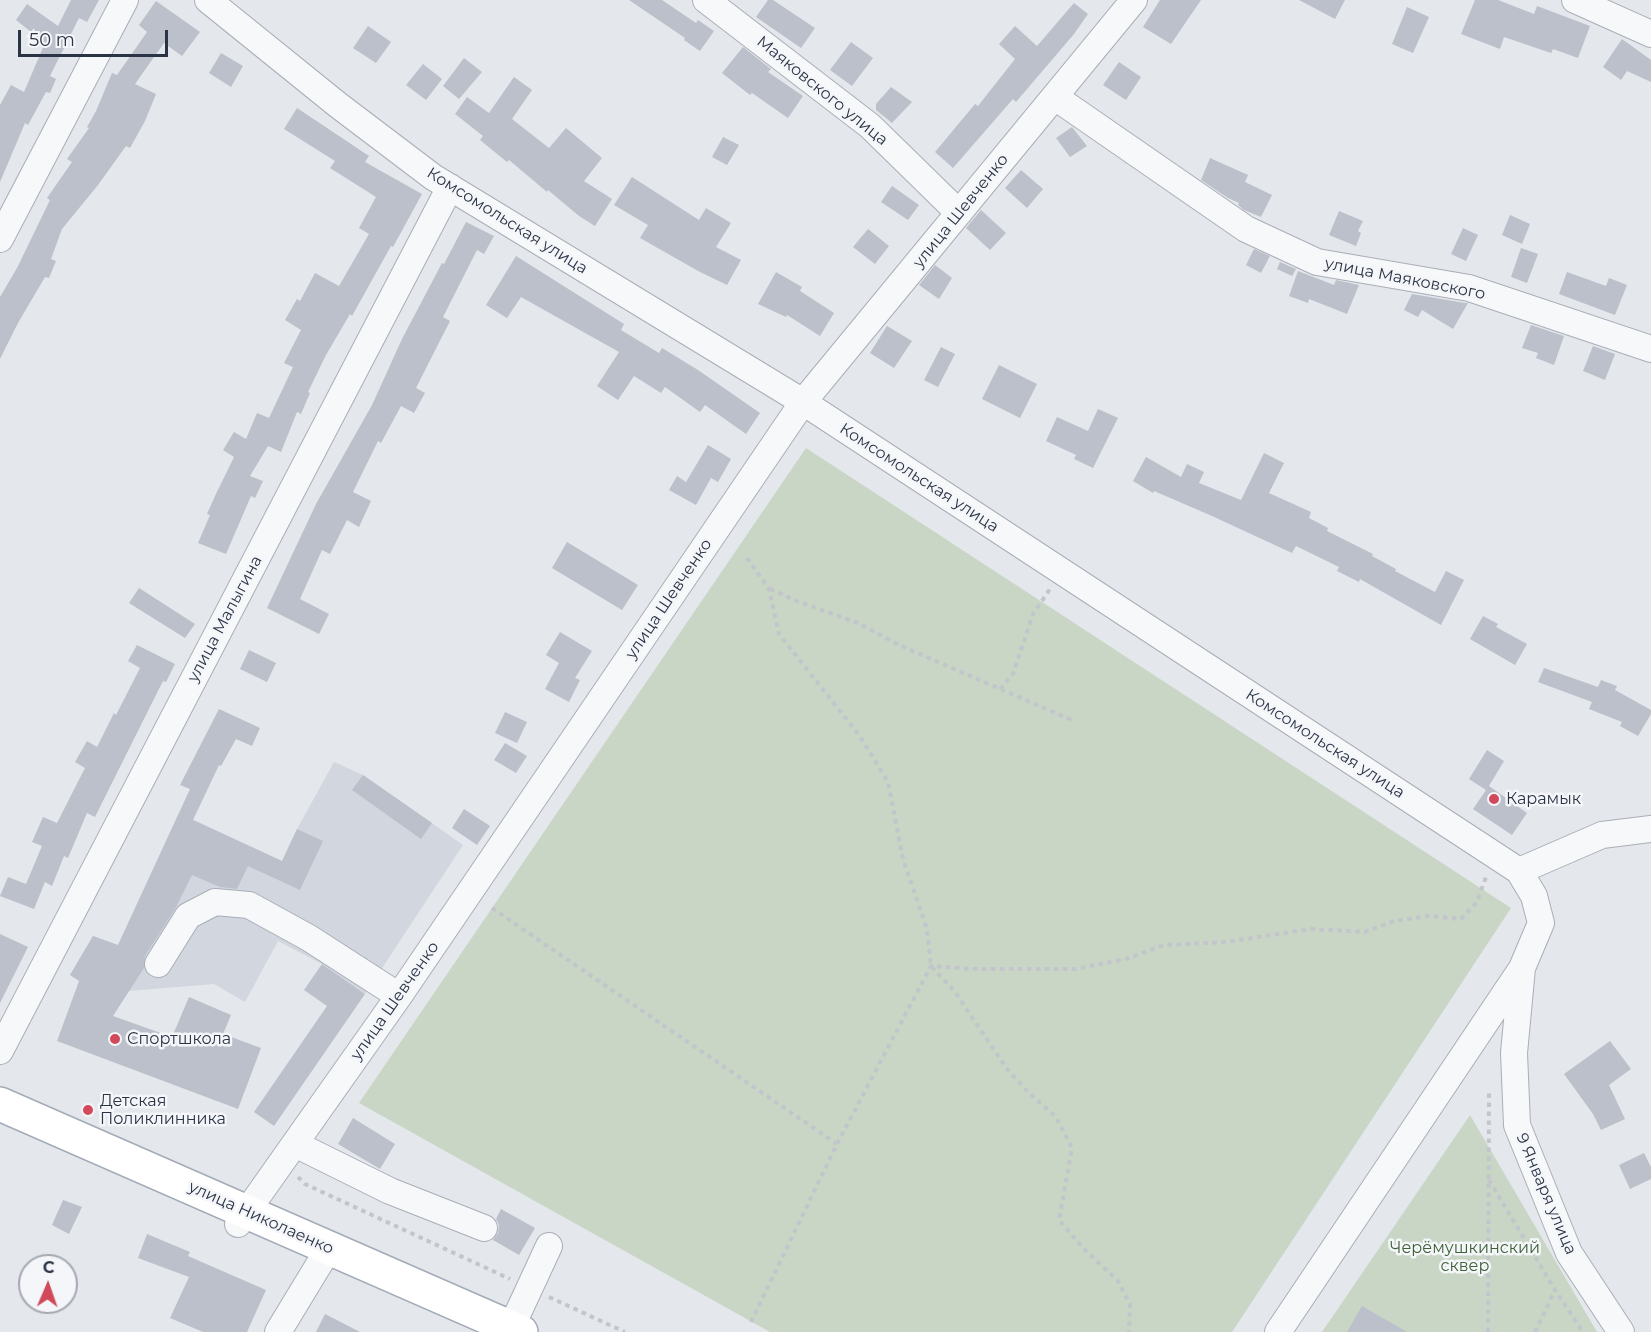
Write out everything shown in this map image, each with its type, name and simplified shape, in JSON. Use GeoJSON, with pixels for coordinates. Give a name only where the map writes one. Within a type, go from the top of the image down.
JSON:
{"type":"FeatureCollection","features":[{"type":"Feature","properties":{"kind":"main road","name":"улица Николаенко"},"geometry":{"type":"LineString","coordinates":[[0,1104],[242,1218]]}},
{"type":"Feature","properties":{"kind":"main road","name":"улица Николаенко"},"geometry":{"type":"LineString","coordinates":[[0,1119],[242,1218],[507,1331]]}},
{"type":"Feature","properties":{"kind":"street"},"geometry":{"type":"LineString","coordinates":[[0,238],[125,0]]}},
{"type":"Feature","properties":{"kind":"street","name":"Комсомольская улица"},"geometry":{"type":"LineString","coordinates":[[208,0],[338,105],[433,177],[804,402],[1519,871]]}},
{"type":"Feature","properties":{"kind":"street","name":"Маяковского улица"},"geometry":{"type":"LineString","coordinates":[[706,0],[870,126],[959,213]]}},
{"type":"Feature","properties":{"kind":"street","name":"улица Шевченко"},"geometry":{"type":"LineString","coordinates":[[242,1218],[399,996],[804,402],[1134,0]]}},
{"type":"Feature","properties":{"kind":"street"},"geometry":{"type":"LineString","coordinates":[[1575,0],[1651,34]]}},
{"type":"Feature","properties":{"kind":"street","name":"улица Маяковского"},"geometry":{"type":"LineString","coordinates":[[1054,97],[1246,229],[1317,262],[1469,288],[1651,350]]}},
{"type":"Feature","properties":{"kind":"street","name":"улица Малыгина"},"geometry":{"type":"LineString","coordinates":[[0,1051],[450,187]]}},
{"type":"Feature","properties":{"kind":"street"},"geometry":{"type":"LineString","coordinates":[[1519,871],[1602,835],[1651,830]]}},
{"type":"Feature","properties":{"kind":"street","name":"9 Января улица"},"geometry":{"type":"LineString","coordinates":[[1519,871],[1534,896],[1541,923],[1522,968],[1514,1053],[1517,1125],[1569,1254],[1621,1332]]}},
{"type":"Feature","properties":{"kind":"street"},"geometry":{"type":"LineString","coordinates":[[158,964],[188,916],[215,902],[249,905],[309,938],[399,996]]}},
{"type":"Feature","properties":{"kind":"street"},"geometry":{"type":"LineString","coordinates":[[1278,1332],[1522,968]]}},
{"type":"Feature","properties":{"kind":"street"},"geometry":{"type":"LineString","coordinates":[[289,1151],[484,1228]]}},
{"type":"Feature","properties":{"kind":"street"},"geometry":{"type":"LineString","coordinates":[[507,1331],[549,1246]]}},
{"type":"Feature","properties":{"kind":"street"},"geometry":{"type":"LineString","coordinates":[[278,1332],[325,1254]]}},
{"type":"Feature","properties":{"kind":"path"},"geometry":{"type":"LineString","coordinates":[[747,558],[769,589],[779,634],[859,735],[888,782],[903,859],[927,929],[931,966],[837,1144],[751,1322]]}},
{"type":"Feature","properties":{"kind":"path"},"geometry":{"type":"LineString","coordinates":[[1000,689],[1013,674],[1034,614],[1053,585]]}},
{"type":"Feature","properties":{"kind":"path"},"geometry":{"type":"LineString","coordinates":[[769,589],[858,623],[899,645],[1074,721]]}},
{"type":"Feature","properties":{"kind":"path"},"geometry":{"type":"LineString","coordinates":[[931,966],[972,969],[1075,969],[1126,959],[1164,945],[1226,942],[1311,929],[1365,932],[1394,921],[1429,916],[1461,920],[1477,902],[1487,874]]}},
{"type":"Feature","properties":{"kind":"path"},"geometry":{"type":"LineString","coordinates":[[492,908],[837,1144]]}},
{"type":"Feature","properties":{"kind":"path"},"geometry":{"type":"LineString","coordinates":[[931,966],[955,992],[1007,1069],[1030,1095],[1056,1117],[1072,1148],[1059,1220],[1084,1249],[1118,1281],[1130,1305],[1129,1332]]}},
{"type":"Feature","properties":{"kind":"path"},"geometry":{"type":"LineString","coordinates":[[1488,1090],[1488,1332]]}},
{"type":"Feature","properties":{"kind":"path"},"geometry":{"type":"LineString","coordinates":[[289,1151],[305,1184],[625,1332]]}},
{"type":"Feature","properties":{"kind":"path"},"geometry":{"type":"LineString","coordinates":[[1488,1180],[1583,1332]]}},
{"type":"Feature","properties":{"kind":"path"},"geometry":{"type":"LineString","coordinates":[[1535,1332],[1555,1290]]}},
{"type":"Feature","properties":{"kind":"shaded area"},"geometry":{"type":"Polygon","coordinates":[[[334,762],[363,775],[463,845],[365,994],[322,964],[278,941],[245,1002],[214,984],[129,991],[120,1004],[70,975],[93,936],[118,945],[179,813],[282,861],[334,762]]]}},
{"type":"Feature","properties":{"kind":"green space"},"geometry":{"type":"Polygon","coordinates":[[[806,448],[1511,908],[1232,1332],[770,1332],[359,1103],[806,448]]]}},
{"type":"Feature","properties":{"kind":"green space","name":"Черёмушкинский сквер"},"geometry":{"type":"Polygon","coordinates":[[[1470,1115],[1597,1332],[1322,1332],[1470,1115]]]}},
{"type":"Feature","properties":{"kind":"building"},"geometry":{"type":"Polygon","coordinates":[[[71,0],[99,0],[87,22],[79,18],[50,76],[56,79],[50,93],[46,92],[28,125],[25,123],[0,182],[0,105],[11,85],[24,92],[45,43],[16,20],[27,4],[58,26],[71,0]]]}},
{"type":"Feature","properties":{"kind":"building"},"geometry":{"type":"Polygon","coordinates":[[[629,0],[662,0],[696,23],[698,20],[714,31],[700,51],[684,40],[685,38],[629,0]]]}},
{"type":"Feature","properties":{"kind":"building"},"geometry":{"type":"Polygon","coordinates":[[[768,0],[773,0],[815,28],[801,48],[756,17],[768,0]]]}},
{"type":"Feature","properties":{"kind":"building"},"geometry":{"type":"Polygon","coordinates":[[[1160,0],[1201,0],[1171,44],[1143,27],[1160,0]]]}},
{"type":"Feature","properties":{"kind":"building"},"geometry":{"type":"Polygon","coordinates":[[[1299,0],[1345,0],[1335,19],[1299,0]]]}},
{"type":"Feature","properties":{"kind":"building"},"geometry":{"type":"Polygon","coordinates":[[[1475,0],[1498,0],[1534,14],[1537,6],[1590,26],[1578,58],[1553,49],[1551,53],[1504,37],[1500,49],[1461,34],[1475,0]]]}},
{"type":"Feature","properties":{"kind":"building"},"geometry":{"type":"Polygon","coordinates":[[[156,1],[200,32],[182,56],[164,43],[135,84],[156,94],[145,121],[130,148],[126,146],[62,229],[51,259],[56,261],[49,278],[45,277],[0,359],[0,297],[17,268],[50,200],[47,198],[72,162],[67,159],[89,128],[87,127],[112,73],[117,75],[147,32],[139,25],[156,1]]]}},
{"type":"Feature","properties":{"kind":"building"},"geometry":{"type":"Polygon","coordinates":[[[1074,3],[1088,14],[1074,34],[1016,102],[1013,99],[953,168],[935,152],[975,104],[978,106],[1015,59],[999,44],[1015,26],[1037,46],[1074,3]]]}},
{"type":"Feature","properties":{"kind":"building"},"geometry":{"type":"Polygon","coordinates":[[[1407,7],[1429,17],[1413,53],[1392,44],[1407,7]]]}},
{"type":"Feature","properties":{"kind":"building"},"geometry":{"type":"Polygon","coordinates":[[[368,26],[391,42],[376,63],[353,48],[368,26]]]}},
{"type":"Feature","properties":{"kind":"building"},"geometry":{"type":"Polygon","coordinates":[[[1622,39],[1651,60],[1651,82],[1627,71],[1621,80],[1603,67],[1622,39]]]}},
{"type":"Feature","properties":{"kind":"building"},"geometry":{"type":"Polygon","coordinates":[[[851,42],[873,58],[852,86],[830,70],[851,42]]]}},
{"type":"Feature","properties":{"kind":"building"},"geometry":{"type":"Polygon","coordinates":[[[743,47],[771,69],[768,72],[803,96],[788,118],[752,93],[750,95],[722,73],[743,47]]]}},
{"type":"Feature","properties":{"kind":"building"},"geometry":{"type":"Polygon","coordinates":[[[221,53],[243,66],[231,87],[209,73],[221,53]]]}},
{"type":"Feature","properties":{"kind":"building"},"geometry":{"type":"Polygon","coordinates":[[[464,58],[482,72],[459,99],[443,86],[464,58]]]}},
{"type":"Feature","properties":{"kind":"building"},"geometry":{"type":"Polygon","coordinates":[[[1119,62],[1141,77],[1126,100],[1103,85],[1119,62]]]}},
{"type":"Feature","properties":{"kind":"building"},"geometry":{"type":"Polygon","coordinates":[[[423,64],[442,79],[426,100],[406,85],[423,64]]]}},
{"type":"Feature","properties":{"kind":"building"},"geometry":{"type":"Polygon","coordinates":[[[514,77],[532,90],[512,119],[549,148],[566,128],[602,158],[584,181],[612,199],[595,226],[548,190],[547,192],[509,160],[507,162],[480,140],[483,136],[455,114],[467,97],[489,113],[514,77]]]}},
{"type":"Feature","properties":{"kind":"building"},"geometry":{"type":"Polygon","coordinates":[[[891,87],[912,102],[892,123],[876,110],[876,104],[891,87]]]}},
{"type":"Feature","properties":{"kind":"building"},"geometry":{"type":"Polygon","coordinates":[[[297,108],[369,156],[365,162],[422,194],[352,316],[350,314],[326,355],[308,392],[310,393],[301,414],[297,412],[281,452],[268,446],[250,476],[263,481],[255,498],[251,496],[226,554],[198,543],[210,515],[207,514],[234,457],[223,450],[234,432],[246,439],[257,413],[269,418],[293,367],[284,363],[301,330],[285,320],[297,299],[300,301],[315,273],[339,286],[369,234],[359,228],[376,197],[330,168],[335,161],[284,129],[297,108]]]}},
{"type":"Feature","properties":{"kind":"building"},"geometry":{"type":"Polygon","coordinates":[[[1072,127],[1087,146],[1070,157],[1056,138],[1072,127]]]}},
{"type":"Feature","properties":{"kind":"building"},"geometry":{"type":"Polygon","coordinates":[[[723,137],[739,145],[727,165],[712,157],[723,137]]]}},
{"type":"Feature","properties":{"kind":"building"},"geometry":{"type":"Polygon","coordinates":[[[1210,158],[1248,175],[1245,182],[1272,195],[1261,217],[1244,210],[1238,205],[1239,203],[1201,180],[1210,158]]]}},
{"type":"Feature","properties":{"kind":"building"},"geometry":{"type":"Polygon","coordinates":[[[1021,170],[1043,189],[1027,208],[1005,188],[1021,170]]]}},
{"type":"Feature","properties":{"kind":"building"},"geometry":{"type":"Polygon","coordinates":[[[632,177],[699,220],[706,208],[731,223],[716,247],[741,260],[727,285],[640,238],[648,225],[614,205],[632,177]]]}},
{"type":"Feature","properties":{"kind":"building"},"geometry":{"type":"Polygon","coordinates":[[[892,186],[919,205],[908,220],[881,202],[892,186]]]}},
{"type":"Feature","properties":{"kind":"building"},"geometry":{"type":"Polygon","coordinates":[[[981,210],[1006,233],[990,250],[966,228],[981,210]]]}},
{"type":"Feature","properties":{"kind":"building"},"geometry":{"type":"Polygon","coordinates":[[[1339,211],[1363,221],[1358,231],[1361,233],[1356,246],[1329,235],[1339,211]]]}},
{"type":"Feature","properties":{"kind":"building"},"geometry":{"type":"Polygon","coordinates":[[[1510,215],[1530,224],[1522,244],[1502,235],[1510,215]]]}},
{"type":"Feature","properties":{"kind":"building"},"geometry":{"type":"Polygon","coordinates":[[[466,222],[494,236],[484,254],[477,250],[443,317],[450,321],[416,388],[425,393],[414,413],[401,406],[381,443],[378,441],[353,492],[371,501],[359,527],[347,520],[330,554],[322,550],[300,599],[329,614],[319,634],[267,608],[316,504],[372,405],[402,339],[466,222]]]}},
{"type":"Feature","properties":{"kind":"building"},"geometry":{"type":"Polygon","coordinates":[[[1463,228],[1478,235],[1466,261],[1451,254],[1463,228]]]}},
{"type":"Feature","properties":{"kind":"building"},"geometry":{"type":"Polygon","coordinates":[[[868,229],[889,246],[875,264],[853,247],[868,229]]]}},
{"type":"Feature","properties":{"kind":"building"},"geometry":{"type":"Polygon","coordinates":[[[1521,248],[1538,254],[1527,283],[1511,277],[1521,248]]]}},
{"type":"Feature","properties":{"kind":"building"},"geometry":{"type":"Polygon","coordinates":[[[1254,249],[1270,256],[1261,273],[1246,265],[1254,249]]]}},
{"type":"Feature","properties":{"kind":"building"},"geometry":{"type":"Polygon","coordinates":[[[516,256],[624,324],[621,330],[659,353],[662,348],[760,413],[746,434],[705,405],[700,412],[665,387],[661,393],[634,376],[618,400],[597,386],[619,352],[521,297],[507,318],[486,305],[516,256]]]}},
{"type":"Feature","properties":{"kind":"building"},"geometry":{"type":"Polygon","coordinates":[[[1280,262],[1296,269],[1292,276],[1277,269],[1280,262]]]}},
{"type":"Feature","properties":{"kind":"building"},"geometry":{"type":"Polygon","coordinates":[[[935,265],[952,278],[939,299],[919,285],[935,265]]]}},
{"type":"Feature","properties":{"kind":"building"},"geometry":{"type":"Polygon","coordinates":[[[1298,271],[1334,285],[1336,280],[1359,285],[1347,314],[1309,299],[1308,303],[1289,296],[1298,271]]]}},
{"type":"Feature","properties":{"kind":"building"},"geometry":{"type":"Polygon","coordinates":[[[776,272],[802,287],[800,291],[834,313],[820,336],[787,315],[786,317],[758,304],[776,272]]]}},
{"type":"Feature","properties":{"kind":"building"},"geometry":{"type":"Polygon","coordinates":[[[1567,272],[1606,286],[1609,278],[1627,285],[1615,315],[1559,294],[1567,272]]]}},
{"type":"Feature","properties":{"kind":"building"},"geometry":{"type":"Polygon","coordinates":[[[1412,294],[1468,303],[1453,329],[1422,310],[1418,317],[1404,310],[1412,294]]]}},
{"type":"Feature","properties":{"kind":"building"},"geometry":{"type":"Polygon","coordinates":[[[1531,325],[1564,336],[1554,365],[1536,358],[1538,353],[1522,348],[1531,325]]]}},
{"type":"Feature","properties":{"kind":"building"},"geometry":{"type":"Polygon","coordinates":[[[887,326],[912,341],[894,368],[870,353],[887,326]]]}},
{"type":"Feature","properties":{"kind":"building"},"geometry":{"type":"Polygon","coordinates":[[[1593,346],[1615,354],[1605,380],[1583,371],[1593,346]]]}},
{"type":"Feature","properties":{"kind":"building"},"geometry":{"type":"Polygon","coordinates":[[[941,347],[955,354],[938,387],[924,380],[941,347]]]}},
{"type":"Feature","properties":{"kind":"building"},"geometry":{"type":"Polygon","coordinates":[[[999,365],[1037,384],[1020,418],[982,399],[999,365]]]}},
{"type":"Feature","properties":{"kind":"building"},"geometry":{"type":"Polygon","coordinates":[[[1098,409],[1118,418],[1093,468],[1074,459],[1076,455],[1046,441],[1057,417],[1088,431],[1098,409]]]}},
{"type":"Feature","properties":{"kind":"building"},"geometry":{"type":"Polygon","coordinates":[[[708,445],[731,459],[718,482],[711,478],[696,505],[669,490],[677,476],[686,482],[708,445]]]}},
{"type":"Feature","properties":{"kind":"building"},"geometry":{"type":"Polygon","coordinates":[[[1264,453],[1284,463],[1269,493],[1311,512],[1309,518],[1328,528],[1327,531],[1373,554],[1372,556],[1396,569],[1395,571],[1435,592],[1446,571],[1464,580],[1441,625],[1360,579],[1359,582],[1337,571],[1339,567],[1296,546],[1292,553],[1212,516],[1154,491],[1153,493],[1133,481],[1146,457],[1181,477],[1187,464],[1204,472],[1199,483],[1241,500],[1264,453]]]}},
{"type":"Feature","properties":{"kind":"building"},"geometry":{"type":"Polygon","coordinates":[[[567,542],[638,585],[622,610],[552,568],[567,542]]]}},
{"type":"Feature","properties":{"kind":"building"},"geometry":{"type":"Polygon","coordinates":[[[139,588],[195,624],[185,638],[129,603],[139,588]]]}},
{"type":"Feature","properties":{"kind":"building"},"geometry":{"type":"Polygon","coordinates":[[[1483,616],[1498,624],[1496,627],[1527,644],[1515,665],[1470,639],[1483,616]]]}},
{"type":"Feature","properties":{"kind":"building"},"geometry":{"type":"Polygon","coordinates":[[[560,632],[592,651],[575,678],[580,680],[569,702],[545,689],[559,663],[546,655],[560,632]]]}},
{"type":"Feature","properties":{"kind":"building"},"geometry":{"type":"Polygon","coordinates":[[[137,645],[175,664],[166,682],[163,681],[95,817],[87,813],[68,858],[64,856],[52,886],[45,882],[34,909],[0,896],[8,877],[26,884],[42,846],[32,842],[43,817],[57,823],[85,768],[75,762],[87,741],[97,747],[140,668],[128,661],[137,645]]]}},
{"type":"Feature","properties":{"kind":"building"},"geometry":{"type":"Polygon","coordinates":[[[249,650],[276,663],[267,682],[240,669],[249,650]]]}},
{"type":"Feature","properties":{"kind":"building"},"geometry":{"type":"Polygon","coordinates":[[[1544,668],[1598,687],[1601,680],[1617,686],[1615,690],[1651,710],[1651,714],[1638,736],[1620,726],[1622,722],[1589,709],[1592,702],[1538,682],[1544,668]]]}},
{"type":"Feature","properties":{"kind":"building"},"geometry":{"type":"Polygon","coordinates":[[[219,709],[260,728],[252,746],[236,739],[221,766],[219,765],[193,820],[282,861],[297,829],[323,841],[300,890],[248,866],[237,889],[220,887],[192,875],[175,909],[145,956],[144,968],[113,1016],[172,1037],[189,997],[231,1015],[223,1034],[261,1048],[238,1109],[57,1041],[79,981],[70,975],[93,936],[118,945],[190,789],[180,785],[219,709]]]}},
{"type":"Feature","properties":{"kind":"building"},"geometry":{"type":"Polygon","coordinates":[[[505,712],[527,722],[517,743],[495,733],[505,712]]]}},
{"type":"Feature","properties":{"kind":"building"},"geometry":{"type":"Polygon","coordinates":[[[505,743],[527,756],[516,773],[494,760],[505,743]]]}},
{"type":"Feature","properties":{"kind":"building","name":"Карамык"},"geometry":{"type":"Polygon","coordinates":[[[1487,750],[1504,761],[1489,786],[1527,813],[1512,835],[1473,809],[1486,790],[1469,779],[1487,750]]]}},
{"type":"Feature","properties":{"kind":"building"},"geometry":{"type":"Polygon","coordinates":[[[363,775],[432,823],[421,839],[352,790],[363,775]]]}},
{"type":"Feature","properties":{"kind":"building"},"geometry":{"type":"Polygon","coordinates":[[[464,809],[490,826],[477,845],[452,828],[464,809]]]}},
{"type":"Feature","properties":{"kind":"building"},"geometry":{"type":"Polygon","coordinates":[[[0,934],[28,947],[0,1003],[0,934]]]}},
{"type":"Feature","properties":{"kind":"building"},"geometry":{"type":"Polygon","coordinates":[[[322,964],[365,994],[274,1126],[254,1112],[327,1006],[304,990],[322,964]]]}},
{"type":"Feature","properties":{"kind":"building"},"geometry":{"type":"Polygon","coordinates":[[[1610,1041],[1631,1069],[1609,1085],[1625,1119],[1601,1130],[1593,1114],[1564,1074],[1610,1041]]]}},
{"type":"Feature","properties":{"kind":"building"},"geometry":{"type":"Polygon","coordinates":[[[353,1118],[395,1144],[380,1169],[338,1144],[353,1118]]]}},
{"type":"Feature","properties":{"kind":"building"},"geometry":{"type":"Polygon","coordinates":[[[1644,1153],[1651,1167],[1651,1179],[1630,1189],[1619,1165],[1644,1153]]]}},
{"type":"Feature","properties":{"kind":"building"},"geometry":{"type":"Polygon","coordinates":[[[63,1200],[82,1207],[69,1234],[52,1225],[63,1200]]]}},
{"type":"Feature","properties":{"kind":"building"},"geometry":{"type":"Polygon","coordinates":[[[501,1209],[535,1228],[519,1255],[493,1240],[498,1233],[499,1225],[496,1219],[501,1209]]]}},
{"type":"Feature","properties":{"kind":"building"},"geometry":{"type":"Polygon","coordinates":[[[147,1234],[190,1252],[188,1256],[266,1290],[247,1332],[203,1332],[170,1318],[189,1277],[138,1258],[147,1234]]]}},
{"type":"Feature","properties":{"kind":"building"},"geometry":{"type":"Polygon","coordinates":[[[1362,1306],[1407,1332],[1347,1332],[1362,1306]]]}},
{"type":"Feature","properties":{"kind":"building"},"geometry":{"type":"Polygon","coordinates":[[[325,1314],[360,1332],[316,1332],[325,1314]]]}},
{"type":"Feature","properties":{"kind":"place","name":"Карамык"},"geometry":{"type":"Point","coordinates":[1494,799]}},
{"type":"Feature","properties":{"kind":"place","name":"Спортшкола"},"geometry":{"type":"Point","coordinates":[115,1039]}},
{"type":"Feature","properties":{"kind":"place","name":"Детская Поликлинника"},"geometry":{"type":"Point","coordinates":[88,1110]}}]}
